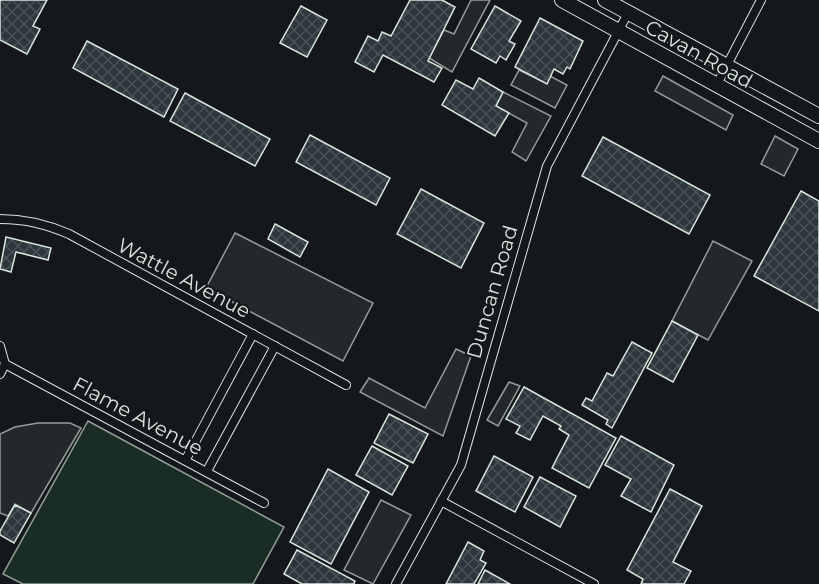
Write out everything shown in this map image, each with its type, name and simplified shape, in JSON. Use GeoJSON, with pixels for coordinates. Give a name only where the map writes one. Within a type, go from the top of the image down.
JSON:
{"type":"FeatureCollection","features":[{"type":"Feature","properties":{"kind":"main road","name":"Cavan Road"},"geometry":{"type":"LineString","coordinates":[[562,0],[819,141]]}},
{"type":"Feature","properties":{"kind":"main road","name":"Cavan Road"},"geometry":{"type":"LineString","coordinates":[[605,0],[819,116]]}},
{"type":"Feature","properties":{"kind":"street"},"geometry":{"type":"LineString","coordinates":[[716,86],[761,0]]}},
{"type":"Feature","properties":{"kind":"street","name":"Duncan Road"},"geometry":{"type":"LineString","coordinates":[[396,584],[464,456],[547,166],[628,13]]}},
{"type":"Feature","properties":{"kind":"street","name":"Wattle Avenue"},"geometry":{"type":"LineString","coordinates":[[0,219],[22,219],[46,224],[69,234],[346,385]]}},
{"type":"Feature","properties":{"kind":"street"},"geometry":{"type":"LineString","coordinates":[[186,459],[254,334]]}},
{"type":"Feature","properties":{"kind":"street"},"geometry":{"type":"LineString","coordinates":[[0,346],[5,364],[0,374]]}},
{"type":"Feature","properties":{"kind":"street"},"geometry":{"type":"LineString","coordinates":[[207,471],[275,346]]}},
{"type":"Feature","properties":{"kind":"street","name":"Flame Avenue"},"geometry":{"type":"LineString","coordinates":[[5,364],[186,459],[264,503]]}},
{"type":"Feature","properties":{"kind":"street"},"geometry":{"type":"LineString","coordinates":[[441,501],[594,584]]}},
{"type":"Feature","properties":{"kind":"green space"},"geometry":{"type":"Polygon","coordinates":[[[88,421],[284,527],[253,584],[23,584],[3,574],[88,421]]]}},
{"type":"Feature","properties":{"kind":"shaded area"},"geometry":{"type":"Polygon","coordinates":[[[471,0],[490,0],[452,72],[429,58],[444,30],[454,34],[471,0]]]}},
{"type":"Feature","properties":{"kind":"shaded area"},"geometry":{"type":"Polygon","coordinates":[[[519,70],[546,83],[550,76],[567,85],[555,108],[511,85],[519,70]]]}},
{"type":"Feature","properties":{"kind":"shaded area"},"geometry":{"type":"Polygon","coordinates":[[[663,76],[733,115],[726,130],[655,91],[663,76]]]}},
{"type":"Feature","properties":{"kind":"shaded area"},"geometry":{"type":"Polygon","coordinates":[[[503,92],[551,116],[526,161],[512,152],[527,123],[496,106],[503,92]]]}},
{"type":"Feature","properties":{"kind":"shaded area"},"geometry":{"type":"Polygon","coordinates":[[[775,136],[798,149],[784,176],[761,164],[775,136]]]}},
{"type":"Feature","properties":{"kind":"shaded area"},"geometry":{"type":"Polygon","coordinates":[[[235,233],[373,303],[343,361],[206,288],[235,233]]]}},
{"type":"Feature","properties":{"kind":"shaded area"},"geometry":{"type":"Polygon","coordinates":[[[713,241],[752,261],[708,340],[672,321],[713,241]]]}},
{"type":"Feature","properties":{"kind":"shaded area"},"geometry":{"type":"Polygon","coordinates":[[[456,349],[471,356],[443,436],[360,392],[369,378],[425,408],[456,349]]]}},
{"type":"Feature","properties":{"kind":"shaded area"},"geometry":{"type":"Polygon","coordinates":[[[509,382],[520,386],[498,426],[487,420],[509,382]]]}},
{"type":"Feature","properties":{"kind":"shaded area"},"geometry":{"type":"Polygon","coordinates":[[[38,423],[70,423],[81,428],[31,513],[15,504],[8,516],[0,513],[0,434],[15,427],[38,423]]]}},
{"type":"Feature","properties":{"kind":"shaded area"},"geometry":{"type":"Polygon","coordinates":[[[381,500],[411,515],[373,584],[344,570],[381,500]]]}},
{"type":"Feature","properties":{"kind":"building"},"geometry":{"type":"Polygon","coordinates":[[[0,0],[47,0],[33,26],[40,29],[27,54],[0,40],[0,0]]]}},
{"type":"Feature","properties":{"kind":"building"},"geometry":{"type":"Polygon","coordinates":[[[410,0],[442,0],[455,7],[428,61],[442,68],[434,82],[383,55],[374,72],[355,62],[368,36],[378,41],[382,32],[391,36],[410,0]]]}},
{"type":"Feature","properties":{"kind":"building"},"geometry":{"type":"Polygon","coordinates":[[[301,6],[327,20],[307,57],[280,43],[301,6]]]}},
{"type":"Feature","properties":{"kind":"building"},"geometry":{"type":"Polygon","coordinates":[[[495,6],[521,21],[509,41],[515,44],[506,60],[500,56],[496,63],[471,49],[495,6]]]}},
{"type":"Feature","properties":{"kind":"building"},"geometry":{"type":"Polygon","coordinates":[[[540,18],[583,41],[570,69],[567,67],[563,74],[554,69],[547,84],[515,67],[540,18]]]}},
{"type":"Feature","properties":{"kind":"building"},"geometry":{"type":"Polygon","coordinates":[[[87,41],[178,89],[164,117],[73,68],[87,41]]]}},
{"type":"Feature","properties":{"kind":"building"},"geometry":{"type":"Polygon","coordinates":[[[479,78],[503,92],[496,106],[509,113],[495,136],[442,105],[456,80],[473,89],[479,78]]]}},
{"type":"Feature","properties":{"kind":"building"},"geometry":{"type":"Polygon","coordinates":[[[185,93],[270,139],[255,166],[170,121],[185,93]]]}},
{"type":"Feature","properties":{"kind":"building"},"geometry":{"type":"Polygon","coordinates":[[[310,135],[390,178],[376,205],[296,162],[310,135]]]}},
{"type":"Feature","properties":{"kind":"building"},"geometry":{"type":"Polygon","coordinates":[[[603,137],[710,195],[689,234],[582,176],[603,137]]]}},
{"type":"Feature","properties":{"kind":"building"},"geometry":{"type":"Polygon","coordinates":[[[421,189],[484,223],[461,268],[397,234],[421,189]]]}},
{"type":"Feature","properties":{"kind":"building"},"geometry":{"type":"Polygon","coordinates":[[[801,191],[819,201],[819,311],[754,276],[801,191]]]}},
{"type":"Feature","properties":{"kind":"building"},"geometry":{"type":"Polygon","coordinates":[[[275,224],[308,242],[300,257],[268,239],[275,224]]]}},
{"type":"Feature","properties":{"kind":"building"},"geometry":{"type":"Polygon","coordinates":[[[6,237],[51,248],[48,260],[16,252],[11,272],[0,269],[6,237]]]}},
{"type":"Feature","properties":{"kind":"building"},"geometry":{"type":"Polygon","coordinates":[[[672,321],[698,335],[673,382],[647,368],[672,321]]]}},
{"type":"Feature","properties":{"kind":"building"},"geometry":{"type":"Polygon","coordinates":[[[632,342],[652,353],[612,428],[606,424],[608,420],[582,405],[586,398],[592,401],[607,373],[613,376],[632,342]]]}},
{"type":"Feature","properties":{"kind":"building"},"geometry":{"type":"Polygon","coordinates":[[[524,387],[616,438],[589,488],[552,468],[569,435],[559,429],[561,426],[543,416],[530,440],[516,433],[520,426],[506,419],[524,387]]]}},
{"type":"Feature","properties":{"kind":"building"},"geometry":{"type":"Polygon","coordinates":[[[389,414],[428,434],[413,463],[374,443],[389,414]]]}},
{"type":"Feature","properties":{"kind":"building"},"geometry":{"type":"Polygon","coordinates":[[[621,436],[674,465],[651,512],[621,496],[631,479],[605,465],[621,436]]]}},
{"type":"Feature","properties":{"kind":"building"},"geometry":{"type":"Polygon","coordinates":[[[372,446],[408,466],[392,495],[356,475],[372,446]]]}},
{"type":"Feature","properties":{"kind":"building"},"geometry":{"type":"Polygon","coordinates":[[[494,456],[533,477],[515,512],[476,491],[494,456]]]}},
{"type":"Feature","properties":{"kind":"building"},"geometry":{"type":"Polygon","coordinates":[[[328,469],[369,492],[331,564],[290,542],[328,469]]]}},
{"type":"Feature","properties":{"kind":"building"},"geometry":{"type":"Polygon","coordinates":[[[540,477],[576,496],[560,527],[524,507],[540,477]]]}},
{"type":"Feature","properties":{"kind":"building"},"geometry":{"type":"Polygon","coordinates":[[[670,489],[702,506],[673,562],[691,571],[684,584],[641,584],[643,579],[627,570],[670,489]]]}},
{"type":"Feature","properties":{"kind":"building"},"geometry":{"type":"Polygon","coordinates":[[[15,505],[31,513],[14,543],[0,535],[0,531],[15,505]]]}},
{"type":"Feature","properties":{"kind":"building"},"geometry":{"type":"Polygon","coordinates":[[[468,542],[484,551],[480,560],[486,563],[474,584],[446,584],[468,542]]]}},
{"type":"Feature","properties":{"kind":"building"},"geometry":{"type":"Polygon","coordinates":[[[297,550],[355,581],[354,584],[302,584],[284,574],[297,550]]]}},
{"type":"Feature","properties":{"kind":"building"},"geometry":{"type":"Polygon","coordinates":[[[485,570],[510,584],[478,584],[485,570]]]}}]}
